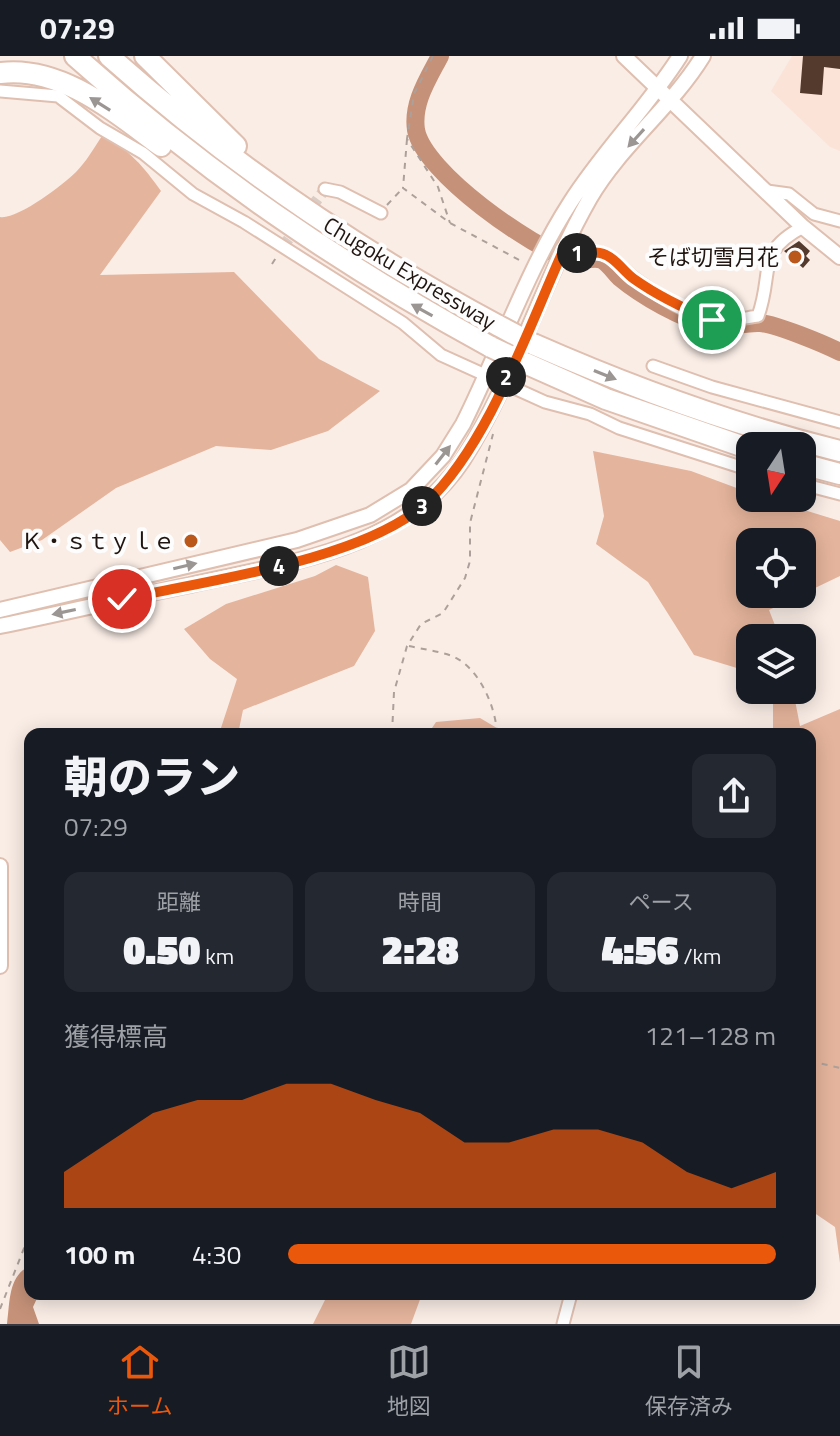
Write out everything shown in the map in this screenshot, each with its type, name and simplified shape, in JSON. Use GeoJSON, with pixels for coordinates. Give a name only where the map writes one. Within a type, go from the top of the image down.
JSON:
{"type":"FeatureCollection","features":[{"type":"Feature","properties":{"kind":"highway","name":"Chugoku Expressway"},"geometry":{"type":"LineString","coordinates":[[75,56],[222,178],[353,269],[525,363],[606,399],[736,444]]}},
{"type":"Feature","properties":{"kind":"highway","name":"Chugoku Expressway"},"geometry":{"type":"LineString","coordinates":[[109,56],[192,126],[294,202],[394,268],[499,326],[533,344],[689,407],[840,451]]}},
{"type":"Feature","properties":{"kind":"highway"},"geometry":{"type":"LineString","coordinates":[[145,56],[294,202]]}},
{"type":"Feature","properties":{"kind":"highway"},"geometry":{"type":"LineString","coordinates":[[0,73],[48,77],[81,92],[260,217],[353,269]]}},
{"type":"Feature","properties":{"kind":"highway"},"geometry":{"type":"LineString","coordinates":[[816,468],[840,474]]}},
{"type":"Feature","properties":{"kind":"street"},"geometry":{"type":"LineString","coordinates":[[624,56],[803,227],[840,257]]}},
{"type":"Feature","properties":{"kind":"street"},"geometry":{"type":"LineString","coordinates":[[0,626],[301,561],[365,538],[397,523],[425,503],[460,464],[491,409],[591,197],[665,93],[680,56]]}},
{"type":"Feature","properties":{"kind":"street"},"geometry":{"type":"LineString","coordinates":[[0,610],[297,540],[370,515],[411,490],[443,456],[487,377],[568,205],[606,151],[703,56]]}},
{"type":"Feature","properties":{"kind":"street"},"geometry":{"type":"LineString","coordinates":[[0,91],[58,96],[100,128],[143,153],[193,194],[244,222],[403,323],[441,355],[545,402],[590,414],[619,428],[736,466]]}},
{"type":"Feature","properties":{"kind":"street"},"geometry":{"type":"LineString","coordinates":[[325,189],[340,192],[381,213]]}},
{"type":"Feature","properties":{"kind":"street"},"geometry":{"type":"LineString","coordinates":[[767,191],[789,194],[814,214],[840,221]]}},
{"type":"Feature","properties":{"kind":"street"},"geometry":{"type":"LineString","coordinates":[[564,249],[571,253],[598,252],[608,255],[633,278],[682,307],[712,320],[724,321],[758,316],[765,296],[771,253],[786,236],[803,227]]}},
{"type":"Feature","properties":{"kind":"street"},"geometry":{"type":"LineString","coordinates":[[653,366],[712,387],[840,422]]}},
{"type":"Feature","properties":{"kind":"street"},"geometry":{"type":"LineString","coordinates":[[816,488],[840,494]]}},
{"type":"Feature","properties":{"kind":"street"},"geometry":{"type":"LineString","coordinates":[[0,866],[0,966]]}},
{"type":"Feature","properties":{"kind":"street"},"geometry":{"type":"LineString","coordinates":[[563,1324],[569,1300]]}},
{"type":"Feature","properties":{"kind":"path"},"geometry":{"type":"LineString","coordinates":[[381,213],[403,188],[414,94],[433,56]]}},
{"type":"Feature","properties":{"kind":"path"},"geometry":{"type":"LineString","coordinates":[[407,139],[438,187],[450,223]]}},
{"type":"Feature","properties":{"kind":"path"},"geometry":{"type":"LineString","coordinates":[[403,188],[450,223],[536,269]]}},
{"type":"Feature","properties":{"kind":"path"},"geometry":{"type":"LineString","coordinates":[[392,728],[394,692],[407,646],[421,624],[443,613],[465,578],[470,561],[470,523],[478,483],[494,439],[491,409]]}},
{"type":"Feature","properties":{"kind":"path"},"geometry":{"type":"LineString","coordinates":[[407,646],[454,657],[467,667],[490,697],[496,728]]}},
{"type":"Feature","properties":{"kind":"path"},"geometry":{"type":"LineString","coordinates":[[816,1062],[840,1068]]}},
{"type":"Feature","properties":{"kind":"path"},"geometry":{"type":"LineString","coordinates":[[0,1309],[24,1248]]}},
{"type":"Feature","properties":{"kind":"shaded area"},"geometry":{"type":"Polygon","coordinates":[[[792,56],[840,56],[840,151],[830,147],[771,91],[792,56]]]}},
{"type":"Feature","properties":{"kind":"shaded area"},"geometry":{"type":"Polygon","coordinates":[[[102,136],[135,159],[161,191],[100,275],[234,272],[319,359],[380,391],[328,431],[271,450],[216,446],[116,488],[42,540],[10,552],[0,540],[0,217],[28,208],[61,185],[80,168],[102,136]]]}},
{"type":"Feature","properties":{"kind":"shaded area"},"geometry":{"type":"Polygon","coordinates":[[[593,451],[691,471],[736,488],[736,512],[811,512],[840,521],[840,576],[816,587],[816,528],[736,528],[736,608],[773,608],[769,610],[774,624],[736,624],[736,668],[694,655],[648,582],[596,544],[604,516],[593,451]]]}},
{"type":"Feature","properties":{"kind":"shaded area"},"geometry":{"type":"Polygon","coordinates":[[[336,565],[368,577],[375,631],[354,666],[243,710],[239,728],[221,728],[237,679],[210,659],[184,629],[226,604],[315,576],[336,565]]]}},
{"type":"Feature","properties":{"kind":"shaded area"},"geometry":{"type":"Polygon","coordinates":[[[773,704],[796,704],[800,726],[840,709],[840,1263],[835,1227],[816,1214],[816,728],[773,728],[773,704]]]}},
{"type":"Feature","properties":{"kind":"shaded area"},"geometry":{"type":"Polygon","coordinates":[[[480,718],[497,728],[432,728],[436,722],[480,718]]]}},
{"type":"Feature","properties":{"kind":"shaded area"},"geometry":{"type":"Polygon","coordinates":[[[23,1270],[24,1300],[36,1300],[33,1307],[39,1324],[7,1324],[14,1283],[23,1270]]]}},
{"type":"Feature","properties":{"kind":"shaded area"},"geometry":{"type":"Polygon","coordinates":[[[325,1300],[420,1300],[411,1324],[313,1324],[325,1300]]]}},
{"type":"Feature","properties":{"kind":"building"},"geometry":{"type":"Polygon","coordinates":[[[803,56],[840,56],[840,69],[824,67],[822,95],[800,93],[803,56]]]}},
{"type":"Feature","properties":{"kind":"building"},"geometry":{"type":"Polygon","coordinates":[[[799,241],[810,251],[806,256],[810,260],[803,268],[784,251],[799,241]]]}},
{"type":"Feature","properties":{"kind":"waterway"},"geometry":{"type":"LineString","coordinates":[[440,56],[416,110],[416,130],[423,147],[438,167],[482,207],[554,253],[576,261],[602,260],[639,292],[687,318],[717,327],[767,324],[840,352]]}},
{"type":"Feature","properties":{"kind":"tunnel"},"geometry":{"type":"LineString","coordinates":[[282,248],[325,189]]}},
{"type":"Feature","properties":{"kind":"place","name":"そば切雪月花"},"geometry":{"type":"Point","coordinates":[795,257]}},
{"type":"Feature","properties":{"kind":"place","name":"Ｋ・ｓｔｙｌｅ"},"geometry":{"type":"Point","coordinates":[191,541]}},
{"type":"Feature","properties":{"kind":"route"},"geometry":{"type":"LineString","coordinates":[[122,599],[301,561],[365,538],[397,523],[425,503],[460,464],[479,434],[564,249],[571,253],[598,252],[608,255],[633,278],[682,307],[712,320]]}}]}
